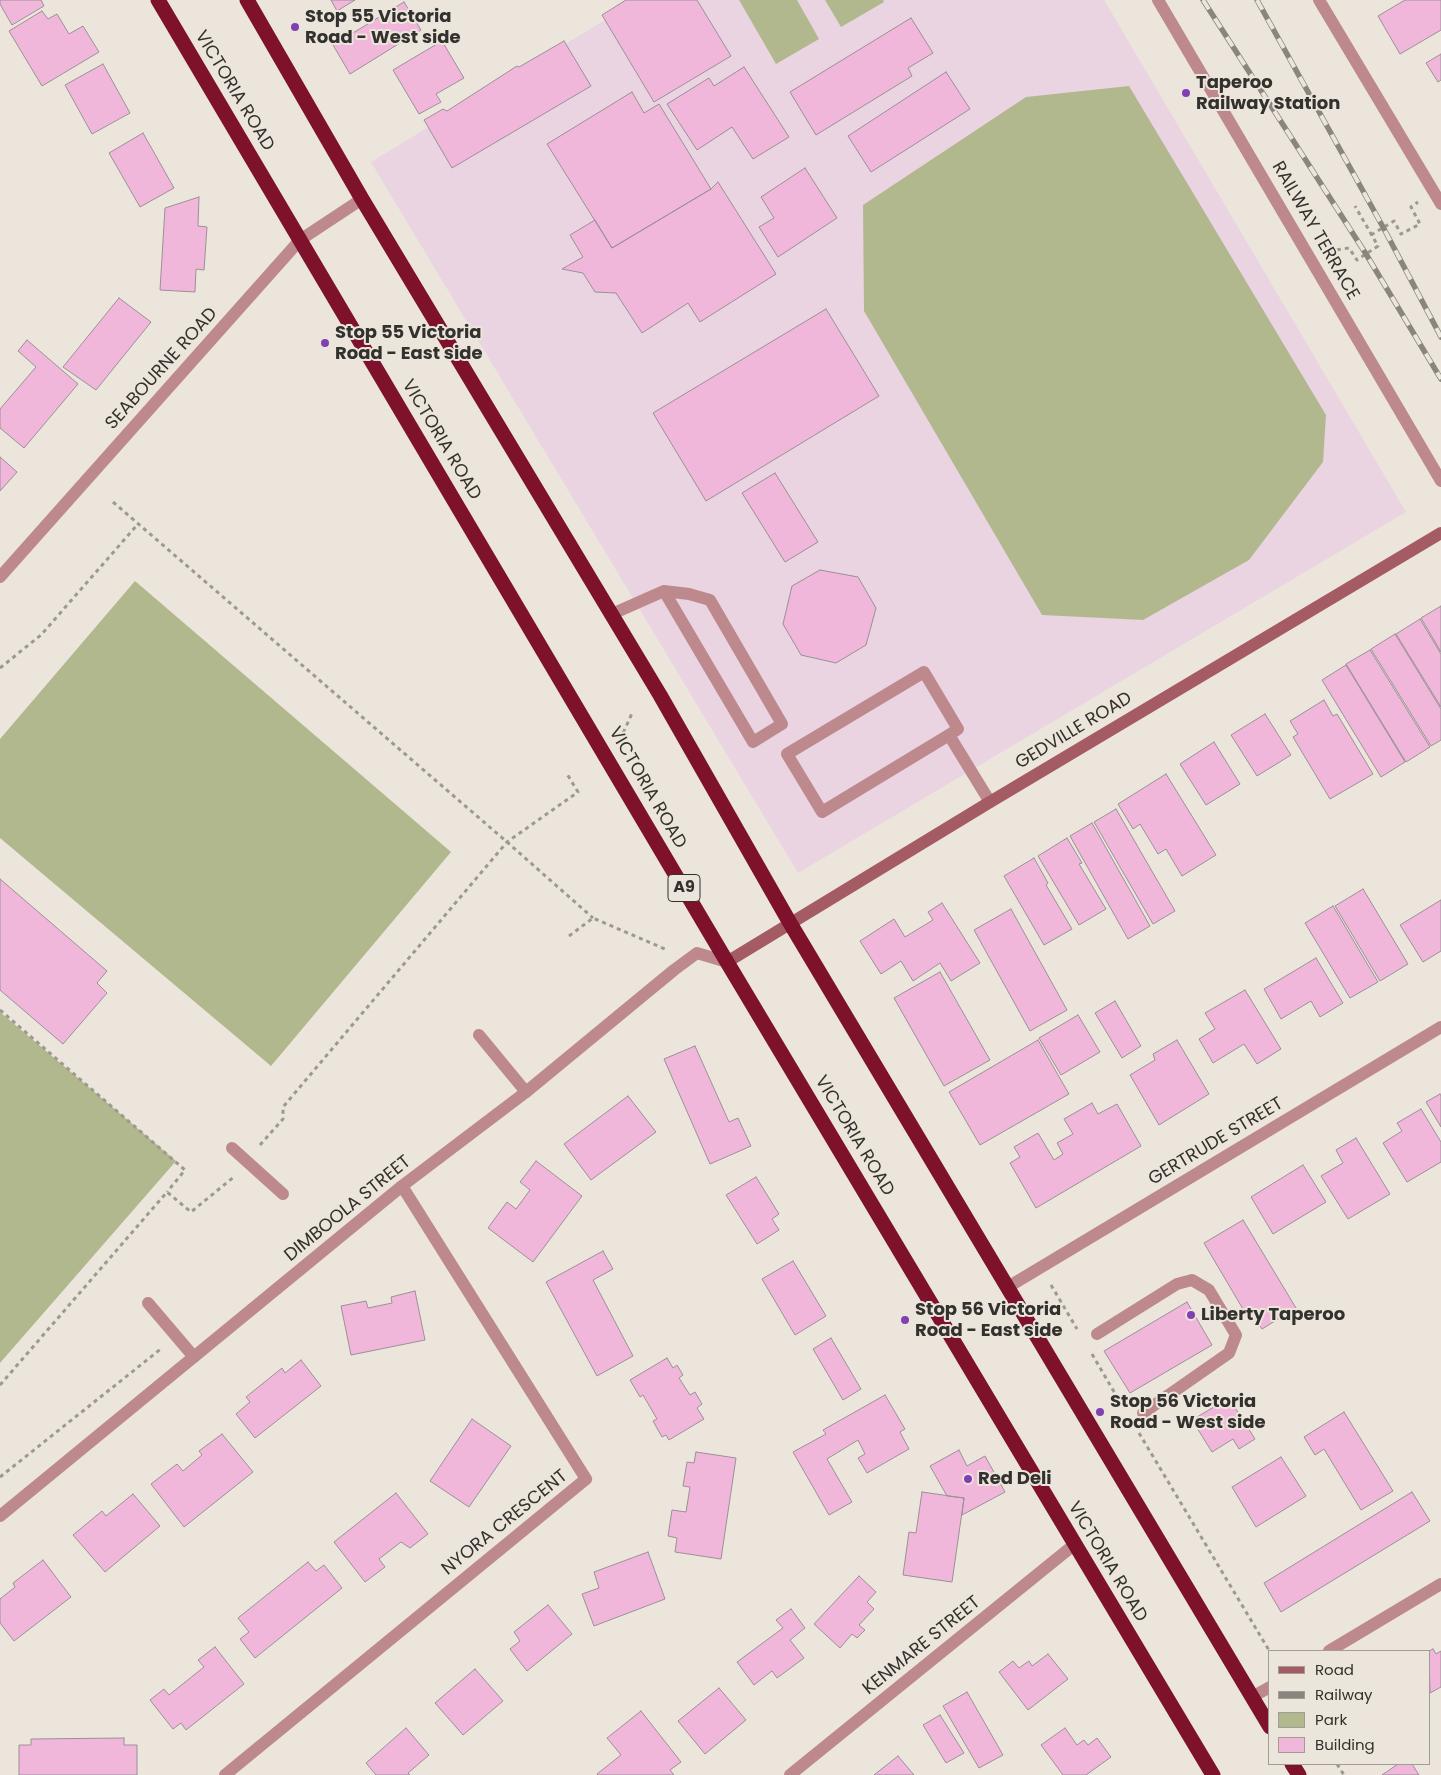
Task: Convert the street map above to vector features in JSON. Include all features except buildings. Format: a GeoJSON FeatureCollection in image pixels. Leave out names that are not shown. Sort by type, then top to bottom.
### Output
{"type":"FeatureCollection","features":[{"type":"Feature","properties":{"kind":"highway","name":"VICTORIA ROAD"},"geometry":{"type":"LineString","coordinates":[[158,0],[728,962],[1213,1775]]}},
{"type":"Feature","properties":{"kind":"highway"},"geometry":{"type":"LineString","coordinates":[[247,0],[362,199],[660,695],[790,923],[1268,1724]]}},
{"type":"Feature","properties":{"kind":"street","name":"RAILWAY TERRACE"},"geometry":{"type":"LineString","coordinates":[[1158,0],[1441,480]]}},
{"type":"Feature","properties":{"kind":"street"},"geometry":{"type":"LineString","coordinates":[[1319,0],[1441,204]]}},
{"type":"Feature","properties":{"kind":"street","name":"SEABOURNE ROAD"},"geometry":{"type":"LineString","coordinates":[[0,576],[300,240],[362,199]]}},
{"type":"Feature","properties":{"kind":"street","name":"GEDVILLE ROAD"},"geometry":{"type":"LineString","coordinates":[[728,962],[990,802],[1441,533]]}},
{"type":"Feature","properties":{"kind":"street"},"geometry":{"type":"LineString","coordinates":[[612,614],[664,591],[689,594],[710,600],[782,724],[753,742],[664,591]]}},
{"type":"Feature","properties":{"kind":"street"},"geometry":{"type":"LineString","coordinates":[[924,672],[958,729],[949,735],[822,812],[787,754],[924,672]]}},
{"type":"Feature","properties":{"kind":"street"},"geometry":{"type":"LineString","coordinates":[[949,735],[990,802]]}},
{"type":"Feature","properties":{"kind":"street","name":"DIMBOOLA STREET"},"geometry":{"type":"LineString","coordinates":[[0,1516],[402,1186],[526,1092],[674,970],[697,953],[728,962]]}},
{"type":"Feature","properties":{"kind":"street","name":"GERTRUDE STREET"},"geometry":{"type":"LineString","coordinates":[[1008,1287],[1441,1027]]}},
{"type":"Feature","properties":{"kind":"street"},"geometry":{"type":"LineString","coordinates":[[479,1035],[526,1092]]}},
{"type":"Feature","properties":{"kind":"street"},"geometry":{"type":"LineString","coordinates":[[232,1148],[283,1194]]}},
{"type":"Feature","properties":{"kind":"street","name":"NYORA CRESCENT"},"geometry":{"type":"LineString","coordinates":[[224,1775],[586,1480],[402,1186]]}},
{"type":"Feature","properties":{"kind":"street"},"geometry":{"type":"LineString","coordinates":[[1097,1334],[1177,1284],[1192,1280],[1209,1290],[1236,1335],[1229,1353],[1143,1413]]}},
{"type":"Feature","properties":{"kind":"street"},"geometry":{"type":"LineString","coordinates":[[148,1303],[194,1357]]}},
{"type":"Feature","properties":{"kind":"street","name":"KENMARE STREET"},"geometry":{"type":"LineString","coordinates":[[790,1775],[1075,1544]]}},
{"type":"Feature","properties":{"kind":"street"},"geometry":{"type":"LineString","coordinates":[[1331,1650],[1441,1584]]}},
{"type":"Feature","properties":{"kind":"street"},"geometry":{"type":"LineString","coordinates":[[1252,1698],[1268,1688]]}},
{"type":"Feature","properties":{"kind":"path"},"geometry":{"type":"LineString","coordinates":[[1371,235],[1394,221],[1401,234],[1420,224],[1411,207],[1434,192]]}},
{"type":"Feature","properties":{"kind":"path"},"geometry":{"type":"LineString","coordinates":[[1310,257],[1330,250],[1349,248],[1357,260],[1378,246],[1355,206]]}},
{"type":"Feature","properties":{"kind":"path"},"geometry":{"type":"LineString","coordinates":[[113,502],[593,918],[665,949]]}},
{"type":"Feature","properties":{"kind":"path"},"geometry":{"type":"LineString","coordinates":[[0,668],[41,634],[138,524]]}},
{"type":"Feature","properties":{"kind":"path"},"geometry":{"type":"LineString","coordinates":[[620,740],[633,711]]}},
{"type":"Feature","properties":{"kind":"path"},"geometry":{"type":"LineString","coordinates":[[257,1149],[283,1119],[283,1107],[507,842],[578,792],[567,774]]}},
{"type":"Feature","properties":{"kind":"path"},"geometry":{"type":"LineString","coordinates":[[569,936],[593,918]]}},
{"type":"Feature","properties":{"kind":"path"},"geometry":{"type":"LineString","coordinates":[[0,1010],[185,1170],[0,1385]]}},
{"type":"Feature","properties":{"kind":"path"},"geometry":{"type":"LineString","coordinates":[[167,1192],[191,1212],[239,1172]]}},
{"type":"Feature","properties":{"kind":"path"},"geometry":{"type":"LineString","coordinates":[[1041,1267],[1079,1332]]}},
{"type":"Feature","properties":{"kind":"path"},"geometry":{"type":"LineString","coordinates":[[0,1477],[163,1347]]}},
{"type":"Feature","properties":{"kind":"path"},"geometry":{"type":"LineString","coordinates":[[1089,1348],[1127,1413]]}},
{"type":"Feature","properties":{"kind":"path"},"geometry":{"type":"LineString","coordinates":[[1137,1430],[1269,1650]]}},
{"type":"Feature","properties":{"kind":"shaded area"},"geometry":{"type":"Polygon","coordinates":[[[638,0],[1104,0],[1406,512],[798,873],[371,162],[638,0]]]}},
{"type":"Feature","properties":{"kind":"green space"},"geometry":{"type":"Polygon","coordinates":[[[739,0],[797,0],[819,39],[776,64],[739,0]]]}},
{"type":"Feature","properties":{"kind":"green space"},"geometry":{"type":"Polygon","coordinates":[[[825,0],[883,0],[884,2],[841,27],[825,0]]]}},
{"type":"Feature","properties":{"kind":"green space"},"geometry":{"type":"Polygon","coordinates":[[[1129,86],[1326,415],[1323,462],[1249,560],[1143,620],[1042,615],[864,311],[863,205],[1026,97],[1129,86]]]}},
{"type":"Feature","properties":{"kind":"green space"},"geometry":{"type":"Polygon","coordinates":[[[135,581],[451,852],[271,1066],[0,838],[0,739],[135,581]]]}},
{"type":"Feature","properties":{"kind":"green space"},"geometry":{"type":"Polygon","coordinates":[[[0,1012],[176,1161],[0,1363],[0,1012]]]}},
{"type":"Feature","properties":{"kind":"railway"},"geometry":{"type":"LineString","coordinates":[[1203,0],[1366,254],[1441,379]]}},
{"type":"Feature","properties":{"kind":"railway"},"geometry":{"type":"LineString","coordinates":[[1257,0],[1383,227],[1441,337]]}},
{"type":"Feature","properties":{"kind":"place","name":"Stop 55 Victoria Road - West side"},"geometry":{"type":"Point","coordinates":[295,27]}},
{"type":"Feature","properties":{"kind":"place","name":"Taperoo Railway Station"},"geometry":{"type":"Point","coordinates":[1186,93]}},
{"type":"Feature","properties":{"kind":"place","name":"Stop 55 Victoria Road - East side"},"geometry":{"type":"Point","coordinates":[325,343]}},
{"type":"Feature","properties":{"kind":"place","name":"Liberty Taperoo"},"geometry":{"type":"Point","coordinates":[1191,1315]}},
{"type":"Feature","properties":{"kind":"place","name":"Stop 56 Victoria Road - East side"},"geometry":{"type":"Point","coordinates":[905,1320]}},
{"type":"Feature","properties":{"kind":"place","name":"Stop 56 Victoria Road - West side"},"geometry":{"type":"Point","coordinates":[1100,1412]}},
{"type":"Feature","properties":{"kind":"place","name":"Red Deli"},"geometry":{"type":"Point","coordinates":[968,1479]}}]}
